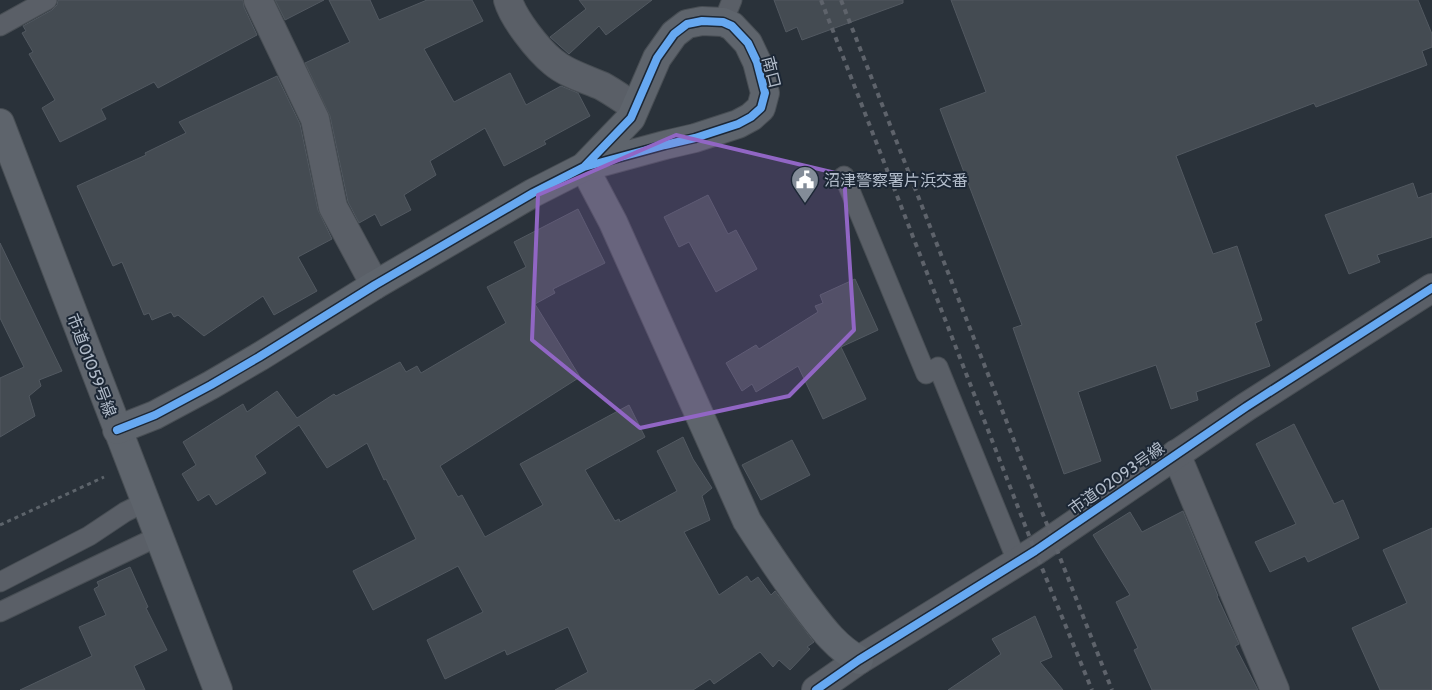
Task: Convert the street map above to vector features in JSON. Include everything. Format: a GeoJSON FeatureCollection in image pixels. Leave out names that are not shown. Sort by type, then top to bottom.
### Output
{"type":"FeatureCollection","features":[{"type":"Feature","properties":{"kind":"street"},"geometry":{"type":"LineString","coordinates":[[258,0],[315,120],[333,207],[374,284]]}},
{"type":"Feature","properties":{"kind":"street"},"geometry":{"type":"LineString","coordinates":[[508,0],[510,8],[520,25],[553,62],[605,88],[635,107]]}},
{"type":"Feature","properties":{"kind":"street","name":"南口"},"geometry":{"type":"LineString","coordinates":[[728,11],[732,26],[748,43],[757,62],[766,93],[761,108],[751,117],[738,124],[696,138],[584,167],[631,118],[657,58],[674,34],[687,24],[702,21],[728,11]]}},
{"type":"Feature","properties":{"kind":"street","name":"市道01059号線"},"geometry":{"type":"LineString","coordinates":[[0,123],[144,502],[159,536],[218,690]]}},
{"type":"Feature","properties":{"kind":"street"},"geometry":{"type":"LineString","coordinates":[[117,430],[155,415],[211,385],[374,284],[533,193],[584,167],[613,222],[746,521],[776,567],[826,634],[844,652],[858,660]]}},
{"type":"Feature","properties":{"kind":"street","name":"市道02093号線"},"geometry":{"type":"LineString","coordinates":[[823,688],[836,674],[1054,538],[1176,454],[1432,288]]}},
{"type":"Feature","properties":{"kind":"street"},"geometry":{"type":"LineString","coordinates":[[1176,454],[1275,690]]}},
{"type":"Feature","properties":{"kind":"lane"},"geometry":{"type":"LineString","coordinates":[[0,26],[47,0]]}},
{"type":"Feature","properties":{"kind":"lane"},"geometry":{"type":"LineString","coordinates":[[844,176],[926,374],[938,367],[1017,561]]}},
{"type":"Feature","properties":{"kind":"lane"},"geometry":{"type":"LineString","coordinates":[[0,582],[89,536],[144,502]]}},
{"type":"Feature","properties":{"kind":"lane"},"geometry":{"type":"LineString","coordinates":[[0,612],[159,536]]}},
{"type":"Feature","properties":{"kind":"path"},"geometry":{"type":"LineString","coordinates":[[0,525],[108,476]]}},
{"type":"Feature","properties":{"kind":"highlighted area"},"geometry":{"type":"Polygon","coordinates":[[[676,135],[844,175],[854,330],[789,396],[640,428],[532,340],[538,195],[676,135]]]}},
{"type":"Feature","properties":{"kind":"building"},"geometry":{"type":"Polygon","coordinates":[[[58,0],[243,0],[244,7],[257,35],[158,88],[154,82],[101,109],[106,119],[60,142],[42,108],[55,100],[29,54],[33,52],[22,33],[26,31],[23,26],[52,10],[57,5],[58,0]]]}},
{"type":"Feature","properties":{"kind":"building"},"geometry":{"type":"Polygon","coordinates":[[[275,0],[324,0],[285,20],[275,0]]]}},
{"type":"Feature","properties":{"kind":"building"},"geometry":{"type":"Polygon","coordinates":[[[329,0],[370,0],[379,20],[427,0],[472,0],[483,21],[424,49],[454,102],[510,73],[526,105],[561,86],[578,93],[590,116],[544,141],[546,144],[504,166],[485,128],[430,161],[436,175],[404,195],[411,210],[381,226],[375,214],[359,223],[348,202],[330,116],[305,63],[350,42],[329,0]]]}},
{"type":"Feature","properties":{"kind":"building"},"geometry":{"type":"Polygon","coordinates":[[[579,0],[652,0],[606,35],[599,26],[569,54],[550,37],[586,9],[579,0]]]}},
{"type":"Feature","properties":{"kind":"building"},"geometry":{"type":"Polygon","coordinates":[[[774,0],[903,0],[903,3],[802,40],[797,27],[786,32],[774,0]]]}},
{"type":"Feature","properties":{"kind":"building"},"geometry":{"type":"Polygon","coordinates":[[[951,0],[1418,0],[1432,34],[1432,47],[1422,51],[1427,65],[1316,107],[1314,103],[1176,156],[1213,254],[1237,246],[1262,320],[1255,323],[1270,366],[1196,392],[1198,400],[1171,409],[1156,365],[1078,392],[1101,461],[1064,474],[1013,328],[1022,325],[940,109],[986,92],[951,0]]]}},
{"type":"Feature","properties":{"kind":"building"},"geometry":{"type":"Polygon","coordinates":[[[277,76],[300,124],[318,210],[332,239],[298,257],[317,291],[274,315],[263,296],[204,336],[178,315],[174,317],[171,312],[152,320],[149,313],[144,315],[122,262],[113,266],[77,186],[146,155],[145,153],[186,133],[179,122],[277,76]]]}},
{"type":"Feature","properties":{"kind":"building"},"geometry":{"type":"Polygon","coordinates":[[[1413,183],[1418,198],[1432,193],[1432,237],[1377,255],[1380,262],[1349,274],[1325,215],[1413,183]]]}},
{"type":"Feature","properties":{"kind":"building"},"geometry":{"type":"Polygon","coordinates":[[[708,195],[728,234],[736,230],[757,269],[716,292],[689,242],[679,247],[664,217],[708,195]]]}},
{"type":"Feature","properties":{"kind":"building"},"geometry":{"type":"Polygon","coordinates":[[[578,209],[605,263],[553,289],[555,293],[535,304],[580,377],[440,466],[458,497],[462,495],[485,537],[543,505],[520,464],[629,405],[645,437],[585,470],[615,521],[619,519],[620,522],[677,491],[657,451],[683,437],[693,459],[712,488],[702,496],[710,520],[684,532],[719,595],[747,576],[751,582],[758,577],[771,595],[775,591],[814,642],[807,647],[810,649],[790,670],[779,660],[773,667],[760,652],[714,684],[710,679],[693,690],[555,690],[588,672],[568,627],[507,655],[505,650],[445,679],[427,640],[483,612],[458,566],[373,610],[353,571],[416,539],[386,479],[384,480],[367,443],[327,468],[299,425],[255,456],[266,473],[216,505],[209,494],[198,501],[182,474],[196,465],[183,442],[243,404],[247,412],[277,391],[297,418],[334,394],[336,396],[400,362],[406,372],[417,366],[421,373],[506,323],[487,287],[526,267],[514,242],[578,209]]]}},
{"type":"Feature","properties":{"kind":"building"},"geometry":{"type":"Polygon","coordinates":[[[0,243],[62,371],[39,380],[41,386],[29,396],[35,416],[0,437],[0,378],[24,367],[0,318],[0,243]]]}},
{"type":"Feature","properties":{"kind":"building"},"geometry":{"type":"Polygon","coordinates":[[[855,279],[878,330],[841,347],[866,399],[823,419],[798,366],[756,392],[752,384],[742,391],[726,363],[756,345],[759,349],[818,312],[815,306],[823,303],[820,295],[855,279]]]}},
{"type":"Feature","properties":{"kind":"building"},"geometry":{"type":"Polygon","coordinates":[[[1294,424],[1334,504],[1343,500],[1359,538],[1308,562],[1305,556],[1270,572],[1255,542],[1296,524],[1256,444],[1294,424]]]}},
{"type":"Feature","properties":{"kind":"building"},"geometry":{"type":"Polygon","coordinates":[[[792,440],[810,475],[761,500],[742,465],[792,440]]]}},
{"type":"Feature","properties":{"kind":"building"},"geometry":{"type":"Polygon","coordinates":[[[1183,511],[1217,596],[1239,644],[1235,646],[1258,690],[1152,690],[1134,650],[1138,648],[1116,602],[1130,595],[1093,535],[1130,512],[1142,532],[1183,511]]]}},
{"type":"Feature","properties":{"kind":"building"},"geometry":{"type":"Polygon","coordinates":[[[1432,528],[1432,690],[1380,690],[1352,628],[1407,603],[1383,550],[1432,528]]]}},
{"type":"Feature","properties":{"kind":"building"},"geometry":{"type":"Polygon","coordinates":[[[130,567],[148,607],[146,608],[167,650],[134,666],[145,690],[20,690],[92,656],[79,627],[106,615],[94,589],[99,586],[97,582],[130,567]]]}},
{"type":"Feature","properties":{"kind":"building"},"geometry":{"type":"Polygon","coordinates":[[[1035,616],[1052,657],[1040,662],[1063,690],[948,690],[1001,654],[992,639],[1035,616]]]}},
{"type":"Feature","properties":{"kind":"railway"},"geometry":{"type":"LineString","coordinates":[[821,0],[1035,551],[1092,690]]}},
{"type":"Feature","properties":{"kind":"railway"},"geometry":{"type":"LineString","coordinates":[[841,0],[1112,690]]}},
{"type":"Feature","properties":{"kind":"cycle path"},"geometry":{"type":"LineString","coordinates":[[117,430],[155,415],[211,385],[375,285],[533,193],[584,167],[695,138],[738,124],[751,117],[761,108],[765,93],[757,62],[748,43],[732,26],[723,22],[702,21],[687,24],[674,34],[657,58],[631,118],[584,167]]}},
{"type":"Feature","properties":{"kind":"cycle path"},"geometry":{"type":"LineString","coordinates":[[816,690],[859,660],[1035,551],[1246,407],[1432,288]]}},
{"type":"Feature","properties":{"kind":"place","name":"沼津警察署片浜交番"},"geometry":{"type":"Point","coordinates":[805,204]}}]}
